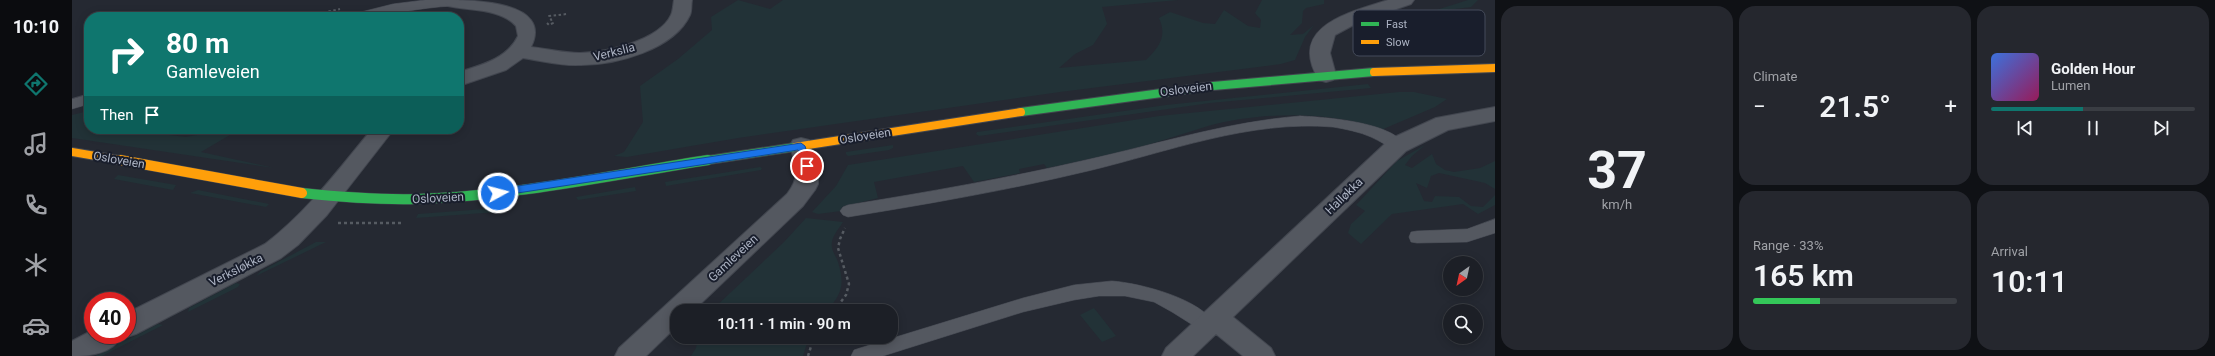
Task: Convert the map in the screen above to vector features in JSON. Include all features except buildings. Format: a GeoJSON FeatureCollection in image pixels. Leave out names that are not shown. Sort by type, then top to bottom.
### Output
{"type":"FeatureCollection","features":[{"type":"Feature","properties":{"kind":"street","name":"Verkslia"},"geometry":{"type":"LineString","coordinates":[[520,51],[580,59],[623,52],[648,43],[672,28],[683,13],[683,0]]}},
{"type":"Feature","properties":{"kind":"street"},"geometry":{"type":"LineString","coordinates":[[1378,10],[1405,0]]}},
{"type":"Feature","properties":{"kind":"street"},"geometry":{"type":"LineString","coordinates":[[454,2],[490,8],[512,15],[524,23],[527,36],[520,51],[500,64],[464,77]]}},
{"type":"Feature","properties":{"kind":"street"},"geometry":{"type":"LineString","coordinates":[[1326,75],[1320,61],[1320,49],[1329,30],[1353,19]]}},
{"type":"Feature","properties":{"kind":"street","name":"Osloveien"},"geometry":{"type":"LineString","coordinates":[[72,152],[288,190],[332,196],[410,199],[466,196],[525,189],[1133,95],[1326,75],[1382,71],[1495,68]]}},
{"type":"Feature","properties":{"kind":"street","name":"Halløkka"},"geometry":{"type":"LineString","coordinates":[[1175,356],[1398,145],[1443,123],[1495,114]]}},
{"type":"Feature","properties":{"kind":"street"},"geometry":{"type":"LineString","coordinates":[[332,196],[364,152],[380,134]]}},
{"type":"Feature","properties":{"kind":"street","name":"Gamleveien"},"geometry":{"type":"LineString","coordinates":[[628,356],[795,200],[807,184],[807,166],[801,146]]}},
{"type":"Feature","properties":{"kind":"street","name":"Verksløkka"},"geometry":{"type":"LineString","coordinates":[[136,321],[273,251],[294,236],[332,196]]}},
{"type":"Feature","properties":{"kind":"street"},"geometry":{"type":"LineString","coordinates":[[1211,322],[1262,356]]}},
{"type":"Feature","properties":{"kind":"street"},"geometry":{"type":"LineString","coordinates":[[72,354],[91,344]]}},
{"type":"Feature","properties":{"kind":"lane"},"geometry":{"type":"LineString","coordinates":[[378,12],[432,2],[454,2]]}},
{"type":"Feature","properties":{"kind":"lane"},"geometry":{"type":"LineString","coordinates":[[848,211],[949,194],[1087,166],[1257,124],[1322,121],[1346,124],[1369,130],[1398,145]]}},
{"type":"Feature","properties":{"kind":"lane"},"geometry":{"type":"LineString","coordinates":[[1417,237],[1462,238],[1482,233],[1495,225]]}},
{"type":"Feature","properties":{"kind":"lane"},"geometry":{"type":"LineString","coordinates":[[860,356],[924,333],[1066,294],[1096,290],[1124,288],[1163,298],[1211,322]]}},
{"type":"Feature","properties":{"kind":"path"},"geometry":{"type":"LineString","coordinates":[[549,25],[553,23],[549,16],[567,14]]}},
{"type":"Feature","properties":{"kind":"path"},"geometry":{"type":"LineString","coordinates":[[839,304],[846,294],[849,286],[848,277],[836,248],[837,240],[849,222],[848,211]]}},
{"type":"Feature","properties":{"kind":"path"},"geometry":{"type":"LineString","coordinates":[[808,356],[812,344]]}},
{"type":"Feature","properties":{"kind":"shaded area"},"geometry":{"type":"Polygon","coordinates":[[[738,0],[770,9],[783,0],[1178,0],[1102,7],[1107,24],[1093,45],[1075,54],[1059,68],[1146,60],[1161,40],[1162,30],[1159,18],[1170,12],[1203,23],[1215,24],[1224,10],[1248,26],[1260,28],[1261,20],[1255,13],[1262,0],[1324,0],[1324,4],[1306,8],[1303,11],[1302,23],[1290,35],[1303,34],[1314,25],[1305,37],[1295,60],[1281,64],[1060,92],[738,138],[627,157],[614,156],[624,152],[643,122],[640,86],[678,59],[712,30],[711,17],[738,0]]]}},
{"type":"Feature","properties":{"kind":"shaded area"},"geometry":{"type":"Polygon","coordinates":[[[1468,0],[1478,0],[1471,7],[1436,10],[1468,0]]]}},
{"type":"Feature","properties":{"kind":"shaded area"},"geometry":{"type":"Polygon","coordinates":[[[1368,84],[1371,88],[1210,103],[979,136],[976,134],[977,132],[1166,105],[1368,84]]]}},
{"type":"Feature","properties":{"kind":"shaded area"},"geometry":{"type":"Polygon","coordinates":[[[1399,92],[1414,92],[1447,99],[1435,107],[1381,130],[1340,119],[1318,116],[1272,116],[1228,121],[1147,145],[1110,154],[1047,168],[1044,164],[1019,169],[1020,173],[974,182],[963,166],[874,182],[878,198],[842,207],[841,211],[818,214],[812,212],[836,186],[848,165],[1159,116],[1399,92]]]}},
{"type":"Feature","properties":{"kind":"shaded area"},"geometry":{"type":"Polygon","coordinates":[[[84,112],[84,134],[160,134],[186,137],[198,134],[232,134],[201,152],[274,168],[72,138],[72,115],[84,112]]]}},
{"type":"Feature","properties":{"kind":"shaded area"},"geometry":{"type":"Polygon","coordinates":[[[893,145],[893,148],[889,150],[848,156],[846,154],[846,152],[893,145]]]}},
{"type":"Feature","properties":{"kind":"shaded area"},"geometry":{"type":"Polygon","coordinates":[[[1425,145],[1412,156],[1405,165],[1412,168],[1432,154],[1436,164],[1445,170],[1454,172],[1480,168],[1495,161],[1495,189],[1485,183],[1439,173],[1431,176],[1427,188],[1416,183],[1424,201],[1432,202],[1435,196],[1459,197],[1471,206],[1483,207],[1495,195],[1495,205],[1478,214],[1463,204],[1392,214],[1361,244],[1348,233],[1351,224],[1365,211],[1356,205],[1397,161],[1425,145]]]}},
{"type":"Feature","properties":{"kind":"shaded area"},"geometry":{"type":"Polygon","coordinates":[[[760,167],[762,168],[761,170],[666,186],[665,182],[760,167]]]}},
{"type":"Feature","properties":{"kind":"shaded area"},"geometry":{"type":"Polygon","coordinates":[[[118,175],[176,185],[173,190],[114,179],[118,175]]]}},
{"type":"Feature","properties":{"kind":"shaded area"},"geometry":{"type":"Polygon","coordinates":[[[635,187],[636,191],[578,200],[576,197],[635,187]]]}},
{"type":"Feature","properties":{"kind":"shaded area"},"geometry":{"type":"Polygon","coordinates":[[[198,190],[269,204],[266,207],[190,193],[198,190]]]}},
{"type":"Feature","properties":{"kind":"shaded area"},"geometry":{"type":"Polygon","coordinates":[[[498,208],[497,212],[416,218],[418,214],[498,208]]]}},
{"type":"Feature","properties":{"kind":"shaded area"},"geometry":{"type":"Polygon","coordinates":[[[806,218],[843,222],[832,241],[842,283],[839,294],[832,304],[718,304],[784,242],[806,218]]]}},
{"type":"Feature","properties":{"kind":"shaded area"},"geometry":{"type":"Polygon","coordinates":[[[316,242],[326,242],[256,276],[261,271],[316,242]]]}},
{"type":"Feature","properties":{"kind":"shaded area"},"geometry":{"type":"Polygon","coordinates":[[[236,283],[240,284],[238,287],[188,312],[189,308],[236,283]]]}},
{"type":"Feature","properties":{"kind":"shaded area"},"geometry":{"type":"Polygon","coordinates":[[[1094,308],[1116,336],[1102,342],[1080,315],[1094,308]]]}},
{"type":"Feature","properties":{"kind":"shaded area"},"geometry":{"type":"Polygon","coordinates":[[[158,324],[163,325],[136,339],[136,335],[158,324]]]}},
{"type":"Feature","properties":{"kind":"shaded area"},"geometry":{"type":"Polygon","coordinates":[[[119,344],[126,344],[102,356],[95,356],[119,344]]]}},
{"type":"Feature","properties":{"kind":"shaded area"},"geometry":{"type":"Polygon","coordinates":[[[697,344],[807,344],[803,356],[691,356],[697,344]]]}},
{"type":"Feature","properties":{"kind":"traffic: fast"},"geometry":{"type":"LineString","coordinates":[[1021,112],[1213,86],[1374,72]]}},
{"type":"Feature","properties":{"kind":"traffic: fast"},"geometry":{"type":"LineString","coordinates":[[302,193],[332,196],[416,199],[466,196],[525,189],[795,147]]}},
{"type":"Feature","properties":{"kind":"traffic: slow"},"geometry":{"type":"LineString","coordinates":[[1374,72],[1495,68]]}},
{"type":"Feature","properties":{"kind":"traffic: slow"},"geometry":{"type":"LineString","coordinates":[[795,147],[1021,112]]}},
{"type":"Feature","properties":{"kind":"traffic: slow"},"geometry":{"type":"LineString","coordinates":[[72,152],[302,193]]}},
{"type":"Feature","properties":{"kind":"route"},"geometry":{"type":"LineString","coordinates":[[498,193],[801,146],[807,166]]}}]}
